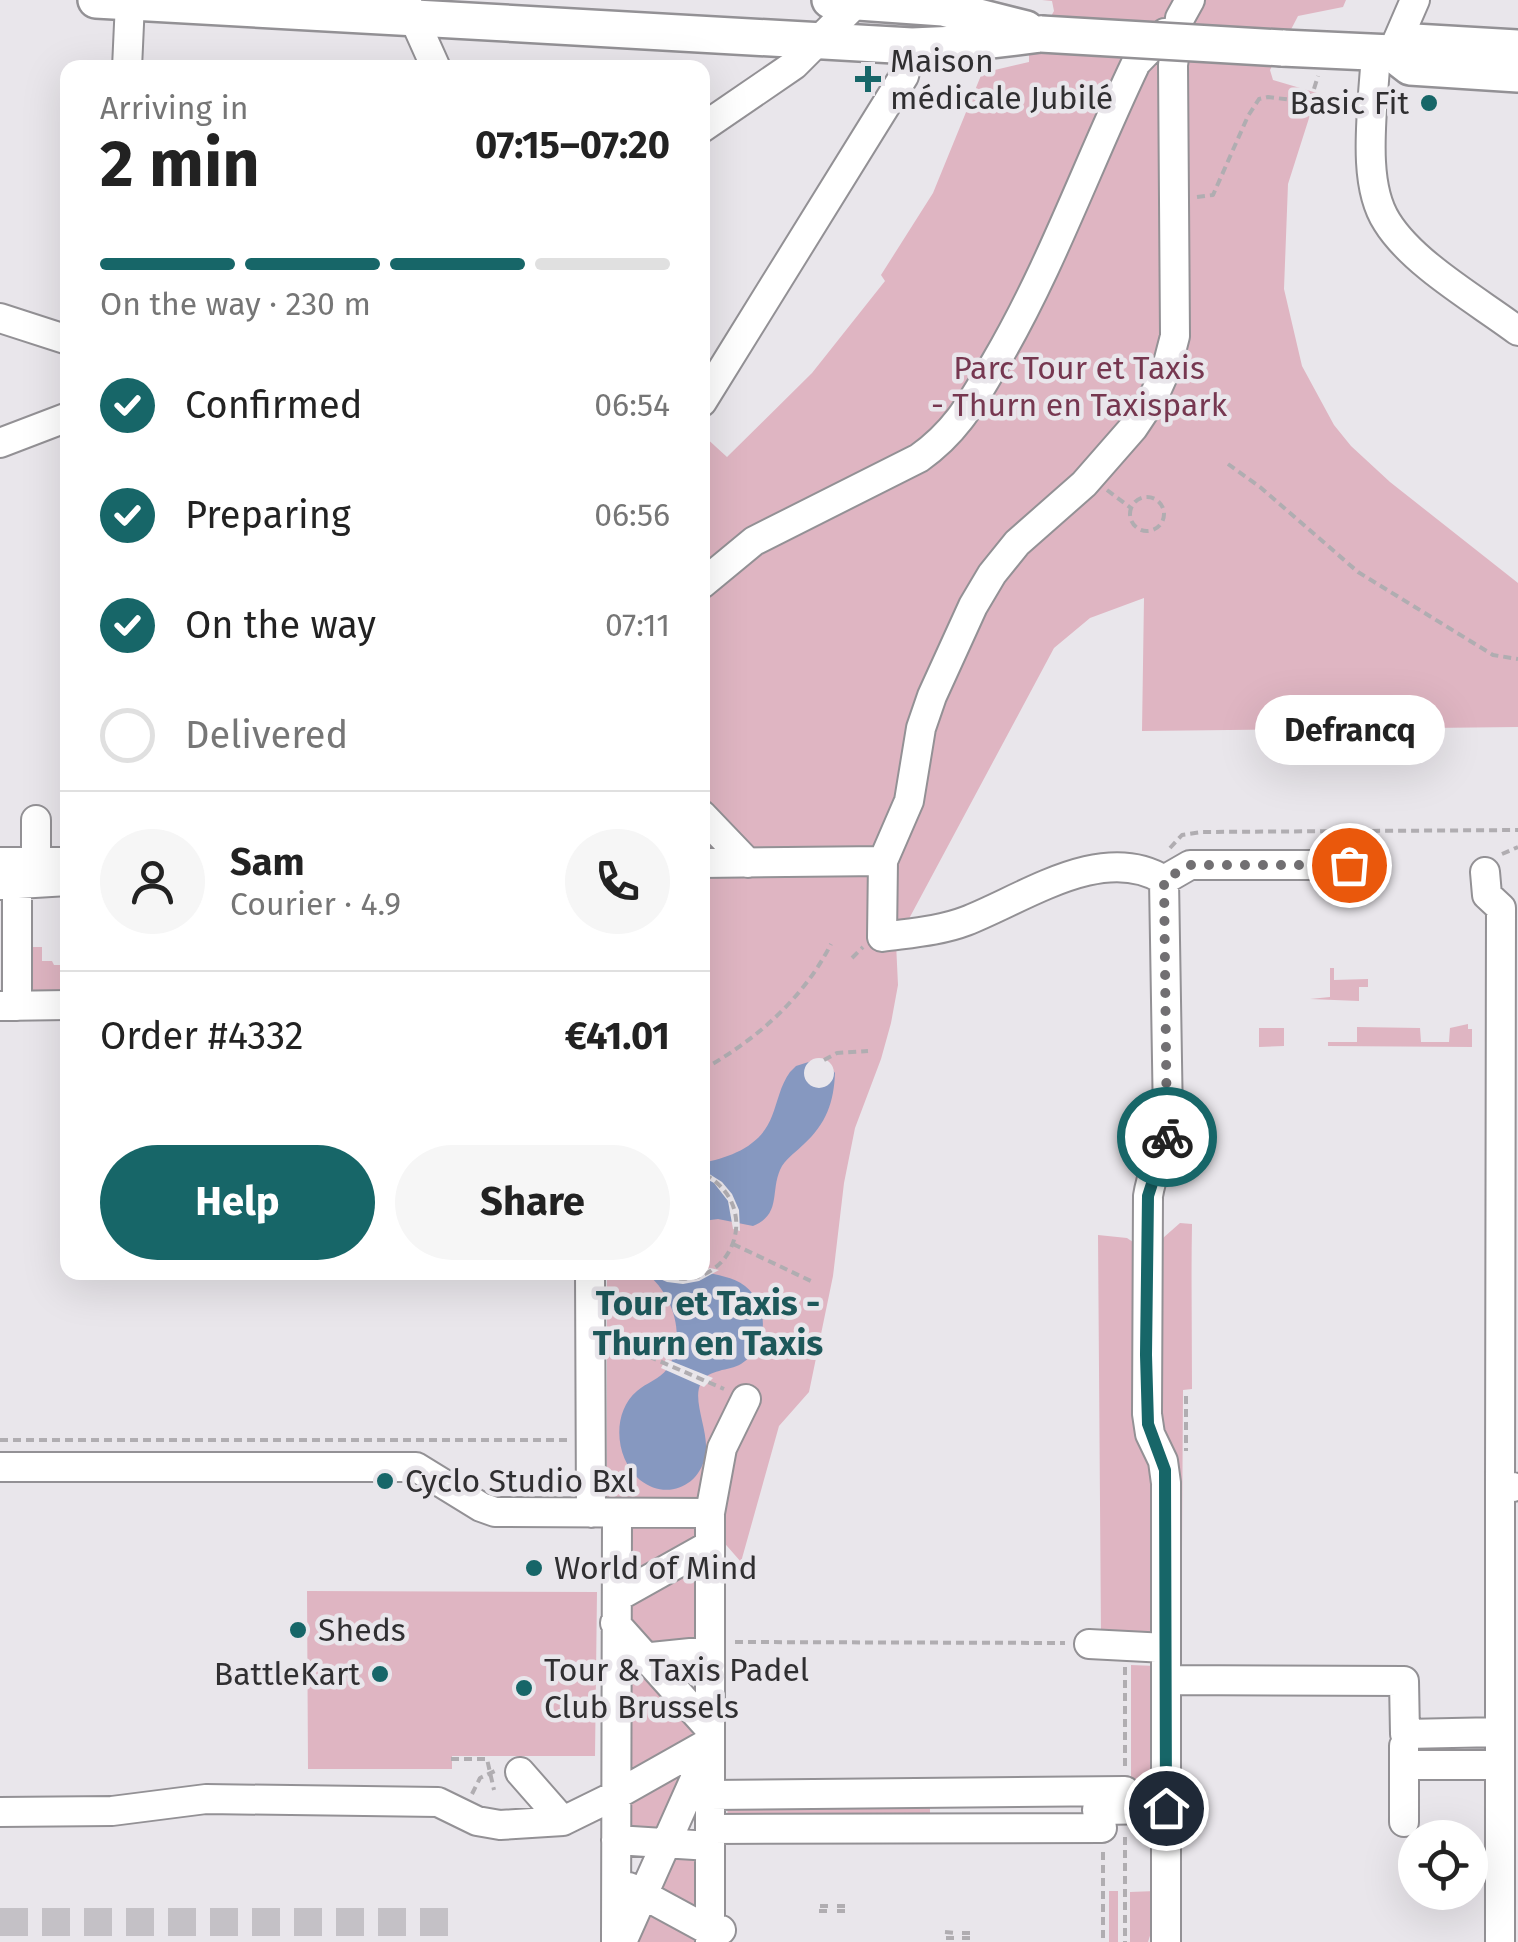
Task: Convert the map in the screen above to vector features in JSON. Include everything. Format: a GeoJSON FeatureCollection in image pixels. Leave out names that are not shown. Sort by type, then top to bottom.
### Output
{"type":"FeatureCollection","features":[{"type":"Feature","properties":{"kind":"main road"},"geometry":{"type":"LineString","coordinates":[[113,1],[411,9],[912,46],[992,29]]}},
{"type":"Feature","properties":{"kind":"main road"},"geometry":{"type":"LineString","coordinates":[[849,1],[943,8],[992,29],[1041,34],[1384,53],[1414,42],[1518,48]]}},
{"type":"Feature","properties":{"kind":"main road"},"geometry":{"type":"LineString","coordinates":[[1384,53],[1410,66],[1518,74]]}},
{"type":"Feature","properties":{"kind":"street"},"geometry":{"type":"LineString","coordinates":[[1415,0],[1384,53],[1371,158],[1375,190],[1386,220],[1406,245],[1518,331]]}},
{"type":"Feature","properties":{"kind":"street"},"geometry":{"type":"LineString","coordinates":[[113,1],[125,60]]}},
{"type":"Feature","properties":{"kind":"street"},"geometry":{"type":"LineString","coordinates":[[710,123],[786,72],[818,41],[849,1]]}},
{"type":"Feature","properties":{"kind":"street"},"geometry":{"type":"LineString","coordinates":[[411,9],[433,60]]}},
{"type":"Feature","properties":{"kind":"street"},"geometry":{"type":"LineString","coordinates":[[710,577],[754,541],[919,458],[944,440],[961,421],[1032,296],[1136,63],[1185,9]]}},
{"type":"Feature","properties":{"kind":"street"},"geometry":{"type":"LineString","coordinates":[[1164,880],[1138,868],[1100,867],[964,922],[882,938],[884,861],[910,802],[922,728],[932,696],[973,606],[1017,543],[1090,477],[1133,428],[1167,367],[1174,336],[1173,84],[1185,9]]}},
{"type":"Feature","properties":{"kind":"street"},"geometry":{"type":"LineString","coordinates":[[710,389],[904,76],[912,46]]}},
{"type":"Feature","properties":{"kind":"street"},"geometry":{"type":"LineString","coordinates":[[1126,84],[1173,84]]}},
{"type":"Feature","properties":{"kind":"street"},"geometry":{"type":"LineString","coordinates":[[0,318],[60,337]]}},
{"type":"Feature","properties":{"kind":"street"},"geometry":{"type":"LineString","coordinates":[[0,442],[60,420]]}},
{"type":"Feature","properties":{"kind":"street"},"geometry":{"type":"LineString","coordinates":[[36,820],[36,862]]}},
{"type":"Feature","properties":{"kind":"street"},"geometry":{"type":"LineString","coordinates":[[710,823],[748,862]]}},
{"type":"Feature","properties":{"kind":"street"},"geometry":{"type":"LineString","coordinates":[[710,863],[884,861]]}},
{"type":"Feature","properties":{"kind":"street"},"geometry":{"type":"LineString","coordinates":[[0,862],[60,862]]}},
{"type":"Feature","properties":{"kind":"street"},"geometry":{"type":"LineString","coordinates":[[1164,880],[1190,865],[1349,865]]}},
{"type":"Feature","properties":{"kind":"street"},"geometry":{"type":"LineString","coordinates":[[1485,872],[1487,896],[1501,908],[1507,1487],[1500,1732],[1500,1942]]}},
{"type":"Feature","properties":{"kind":"street"},"geometry":{"type":"LineString","coordinates":[[1164,880],[1168,1120],[1164,1148],[1148,1196],[1146,1390],[1150,1434],[1165,1470],[1166,1942]]}},
{"type":"Feature","properties":{"kind":"street"},"geometry":{"type":"LineString","coordinates":[[60,882],[9,886],[8,1006],[60,1005]]}},
{"type":"Feature","properties":{"kind":"street"},"geometry":{"type":"LineString","coordinates":[[589,1280],[585,1348],[614,1590],[616,1662],[606,1748],[616,1796],[619,1942]]}},
{"type":"Feature","properties":{"kind":"street"},"geometry":{"type":"LineString","coordinates":[[714,1934],[710,1838],[710,1513],[722,1448],[746,1399]]}},
{"type":"Feature","properties":{"kind":"street"},"geometry":{"type":"LineString","coordinates":[[0,1468],[416,1467],[488,1510],[710,1513]]}},
{"type":"Feature","properties":{"kind":"street"},"geometry":{"type":"LineString","coordinates":[[614,1590],[710,1545]]}},
{"type":"Feature","properties":{"kind":"street"},"geometry":{"type":"LineString","coordinates":[[614,1590],[646,1658],[710,1739]]}},
{"type":"Feature","properties":{"kind":"street"},"geometry":{"type":"LineString","coordinates":[[1082,1644],[1166,1648]]}},
{"type":"Feature","properties":{"kind":"street"},"geometry":{"type":"LineString","coordinates":[[616,1662],[710,1646]]}},
{"type":"Feature","properties":{"kind":"street"},"geometry":{"type":"LineString","coordinates":[[1166,1680],[1404,1681],[1404,1820]]}},
{"type":"Feature","properties":{"kind":"street"},"geometry":{"type":"LineString","coordinates":[[1404,1734],[1500,1732]]}},
{"type":"Feature","properties":{"kind":"street"},"geometry":{"type":"LineString","coordinates":[[0,1812],[112,1811],[206,1798],[308,1793],[438,1802],[477,1821],[500,1824],[563,1821],[616,1796],[710,1739]]}},
{"type":"Feature","properties":{"kind":"street"},"geometry":{"type":"LineString","coordinates":[[619,1942],[710,1739]]}},
{"type":"Feature","properties":{"kind":"street"},"geometry":{"type":"LineString","coordinates":[[1404,1765],[1500,1765]]}},
{"type":"Feature","properties":{"kind":"street"},"geometry":{"type":"LineString","coordinates":[[517,1790],[563,1821]]}},
{"type":"Feature","properties":{"kind":"street"},"geometry":{"type":"LineString","coordinates":[[616,1840],[666,1844],[1124,1791]]}},
{"type":"Feature","properties":{"kind":"street"},"geometry":{"type":"LineString","coordinates":[[710,1795],[969,1811],[1102,1828]]}},
{"type":"Feature","properties":{"kind":"street"},"geometry":{"type":"LineString","coordinates":[[969,1811],[1166,1808]]}},
{"type":"Feature","properties":{"kind":"street"},"geometry":{"type":"LineString","coordinates":[[616,1880],[714,1934]]}},
{"type":"Feature","properties":{"kind":"path"},"geometry":{"type":"LineString","coordinates":[[1173,195],[1213,195],[1259,100],[1268,96],[1300,100],[1308,108],[1318,76]]}},
{"type":"Feature","properties":{"kind":"path"},"geometry":{"type":"LineString","coordinates":[[1228,464],[1358,572],[1493,655],[1518,659]]}},
{"type":"Feature","properties":{"kind":"path"},"geometry":{"type":"LineString","coordinates":[[1090,477],[1131,508],[1132,522],[1140,530],[1156,529],[1163,521],[1162,504],[1153,497],[1141,498],[1131,508]]}},
{"type":"Feature","properties":{"kind":"path"},"geometry":{"type":"LineString","coordinates":[[1164,880],[1173,841],[1190,833],[1518,830]]}},
{"type":"Feature","properties":{"kind":"path"},"geometry":{"type":"LineString","coordinates":[[710,1065],[748,1042],[776,1017],[806,984],[831,944]]}},
{"type":"Feature","properties":{"kind":"path"},"geometry":{"type":"LineString","coordinates":[[824,1060],[836,1053],[868,1052]]}},
{"type":"Feature","properties":{"kind":"path"},"geometry":{"type":"LineString","coordinates":[[710,1178],[732,1201],[737,1225],[734,1244],[721,1264],[710,1271]]}},
{"type":"Feature","properties":{"kind":"path"},"geometry":{"type":"LineString","coordinates":[[734,1244],[812,1282]]}},
{"type":"Feature","properties":{"kind":"path"},"geometry":{"type":"LineString","coordinates":[[585,1348],[715,1386]]}},
{"type":"Feature","properties":{"kind":"path"},"geometry":{"type":"LineString","coordinates":[[0,1440],[567,1440]]}},
{"type":"Feature","properties":{"kind":"path"},"geometry":{"type":"LineString","coordinates":[[710,1646],[1082,1644]]}},
{"type":"Feature","properties":{"kind":"path"},"geometry":{"type":"LineString","coordinates":[[452,1759],[487,1759],[517,1790]]}},
{"type":"Feature","properties":{"kind":"path"},"geometry":{"type":"LineString","coordinates":[[1102,1828],[1103,1942]]}},
{"type":"Feature","properties":{"kind":"path"},"geometry":{"type":"LineString","coordinates":[[820,1908],[848,1908]]}},
{"type":"Feature","properties":{"kind":"path"},"geometry":{"type":"LineString","coordinates":[[945,1935],[974,1935]]}},
{"type":"Feature","properties":{"kind":"green space","name":"Parc Tour et Taxis - Thurn en Taxispark"},"geometry":{"type":"Polygon","coordinates":[[[1042,0],[1346,0],[1343,7],[1298,16],[1270,70],[1273,80],[1317,93],[1288,184],[1284,289],[1302,366],[1334,425],[1351,446],[1390,482],[1518,583],[1518,727],[1142,731],[1144,598],[1090,618],[1054,648],[896,943],[898,985],[891,1023],[855,1128],[833,1276],[809,1392],[779,1426],[741,1562],[720,1538],[623,1590],[607,1507],[607,1280],[710,1280],[710,441],[727,457],[812,373],[885,281],[881,275],[933,193],[982,73],[1029,62],[1029,55],[1054,11],[1052,1],[1042,0]]]}},
{"type":"Feature","properties":{"kind":"green space"},"geometry":{"type":"Polygon","coordinates":[[[23,947],[42,947],[42,961],[60,965],[60,1000],[23,1000],[23,947]]]}},
{"type":"Feature","properties":{"kind":"green space"},"geometry":{"type":"Polygon","coordinates":[[[1330,968],[1334,968],[1334,980],[1368,979],[1368,987],[1359,987],[1359,1001],[1310,999],[1330,997],[1330,968]]]}},
{"type":"Feature","properties":{"kind":"green space"},"geometry":{"type":"Polygon","coordinates":[[[1468,1024],[1468,1029],[1472,1029],[1472,1047],[1328,1046],[1328,1042],[1357,1042],[1357,1027],[1420,1028],[1421,1042],[1449,1042],[1450,1028],[1468,1024]]]}},
{"type":"Feature","properties":{"kind":"green space"},"geometry":{"type":"Polygon","coordinates":[[[1259,1028],[1284,1028],[1284,1046],[1259,1047],[1259,1028]]]}},
{"type":"Feature","properties":{"kind":"green space"},"geometry":{"type":"Polygon","coordinates":[[[1180,1223],[1192,1224],[1192,1389],[1183,1390],[1182,1551],[1176,1551],[1160,1416],[1160,1251],[1163,1238],[1180,1223]]]}},
{"type":"Feature","properties":{"kind":"green space"},"geometry":{"type":"Polygon","coordinates":[[[1098,1235],[1127,1238],[1136,1244],[1156,1471],[1155,1637],[1101,1635],[1098,1235]]]}},
{"type":"Feature","properties":{"kind":"green space"},"geometry":{"type":"Polygon","coordinates":[[[700,1554],[700,1649],[647,1654],[623,1626],[622,1596],[700,1554]]]}},
{"type":"Feature","properties":{"kind":"green space"},"geometry":{"type":"Polygon","coordinates":[[[307,1591],[597,1592],[595,1756],[452,1756],[452,1769],[308,1769],[307,1591]]]}},
{"type":"Feature","properties":{"kind":"green space"},"geometry":{"type":"Polygon","coordinates":[[[645,1660],[700,1723],[700,1744],[623,1788],[623,1662],[645,1660]]]}},
{"type":"Feature","properties":{"kind":"green space"},"geometry":{"type":"Polygon","coordinates":[[[1131,1665],[1156,1666],[1156,1797],[1131,1796],[1131,1665]]]}},
{"type":"Feature","properties":{"kind":"green space"},"geometry":{"type":"Polygon","coordinates":[[[700,1751],[663,1841],[623,1838],[623,1795],[700,1751]]]}},
{"type":"Feature","properties":{"kind":"green space"},"geometry":{"type":"Polygon","coordinates":[[[930,1799],[930,1824],[728,1825],[727,1800],[930,1799]]]}},
{"type":"Feature","properties":{"kind":"green space"},"geometry":{"type":"Polygon","coordinates":[[[668,1847],[700,1849],[700,1922],[647,1893],[668,1847]]]}},
{"type":"Feature","properties":{"kind":"green space"},"geometry":{"type":"Polygon","coordinates":[[[1109,1891],[1118,1891],[1118,1942],[1109,1942],[1109,1891]]]}},
{"type":"Feature","properties":{"kind":"green space"},"geometry":{"type":"Polygon","coordinates":[[[1156,1891],[1155,1920],[1148,1942],[1130,1942],[1130,1892],[1156,1891]]]}},
{"type":"Feature","properties":{"kind":"green space"},"geometry":{"type":"Polygon","coordinates":[[[643,1899],[700,1942],[625,1942],[643,1899]]]}},
{"type":"Feature","properties":{"kind":"water"},"geometry":{"type":"Polygon","coordinates":[[[818,1059],[827,1062],[835,1073],[831,1103],[818,1129],[782,1166],[772,1208],[762,1221],[753,1226],[710,1220],[710,1161],[734,1153],[760,1135],[772,1116],[781,1088],[796,1066],[818,1059]]]}},
{"type":"Feature","properties":{"kind":"water"},"geometry":{"type":"Polygon","coordinates":[[[710,1273],[735,1280],[753,1294],[763,1326],[750,1357],[704,1378],[701,1383],[698,1399],[706,1438],[705,1457],[688,1483],[670,1490],[640,1480],[625,1460],[619,1436],[629,1400],[664,1372],[673,1357],[677,1331],[674,1317],[656,1282],[710,1280],[710,1273]]]}},
{"type":"Feature","properties":{"kind":"pier"},"geometry":{"type":"Polygon","coordinates":[[[819,1058],[833,1067],[834,1073],[825,1087],[819,1088],[805,1079],[804,1073],[813,1059],[819,1058]]]}},
{"type":"Feature","properties":{"kind":"pier"},"geometry":{"type":"Polygon","coordinates":[[[710,1174],[732,1194],[739,1210],[740,1231],[733,1229],[728,1201],[710,1174]]]}},
{"type":"Feature","properties":{"kind":"pier"},"geometry":{"type":"Polygon","coordinates":[[[662,1280],[701,1280],[683,1284],[662,1280]]]}},
{"type":"Feature","properties":{"kind":"pier"},"geometry":{"type":"Polygon","coordinates":[[[666,1359],[713,1378],[704,1387],[661,1368],[666,1359]]]}},
{"type":"Feature","properties":{"kind":"tunnel"},"geometry":{"type":"LineString","coordinates":[[0,1922],[452,1922]]}},
{"type":"Feature","properties":{"kind":"way so far"},"geometry":{"type":"LineString","coordinates":[[1167,1137],[1164,880],[1190,865],[1349,865]]}},
{"type":"Feature","properties":{"kind":"place","name":"Maison médicale Jubilé"},"geometry":{"type":"Point","coordinates":[868,79]}},
{"type":"Feature","properties":{"kind":"place","name":"Basic Fit"},"geometry":{"type":"Point","coordinates":[1429,103]}},
{"type":"Feature","properties":{"kind":"place","name":"Defrancq"},"geometry":{"type":"Point","coordinates":[1349,865]}},
{"type":"Feature","properties":{"kind":"place","name":"Cyclo Studio Bxl"},"geometry":{"type":"Point","coordinates":[385,1481]}},
{"type":"Feature","properties":{"kind":"place","name":"World of Mind"},"geometry":{"type":"Point","coordinates":[534,1568]}},
{"type":"Feature","properties":{"kind":"place","name":"Sheds"},"geometry":{"type":"Point","coordinates":[298,1630]}},
{"type":"Feature","properties":{"kind":"place","name":"BattleKart"},"geometry":{"type":"Point","coordinates":[380,1674]}},
{"type":"Feature","properties":{"kind":"place","name":"Tour & Taxis Padel Club Brussels"},"geometry":{"type":"Point","coordinates":[524,1688]}},
{"type":"Feature","properties":{"kind":"district","name":"Tour et Taxis - Thurn en Taxis"},"geometry":{"type":"Point","coordinates":[708,1323]}},
{"type":"Feature","properties":{"kind":"route"},"geometry":{"type":"LineString","coordinates":[[1166,1808],[1165,1470],[1148,1424],[1146,1355],[1148,1196],[1167,1137]]}}]}
